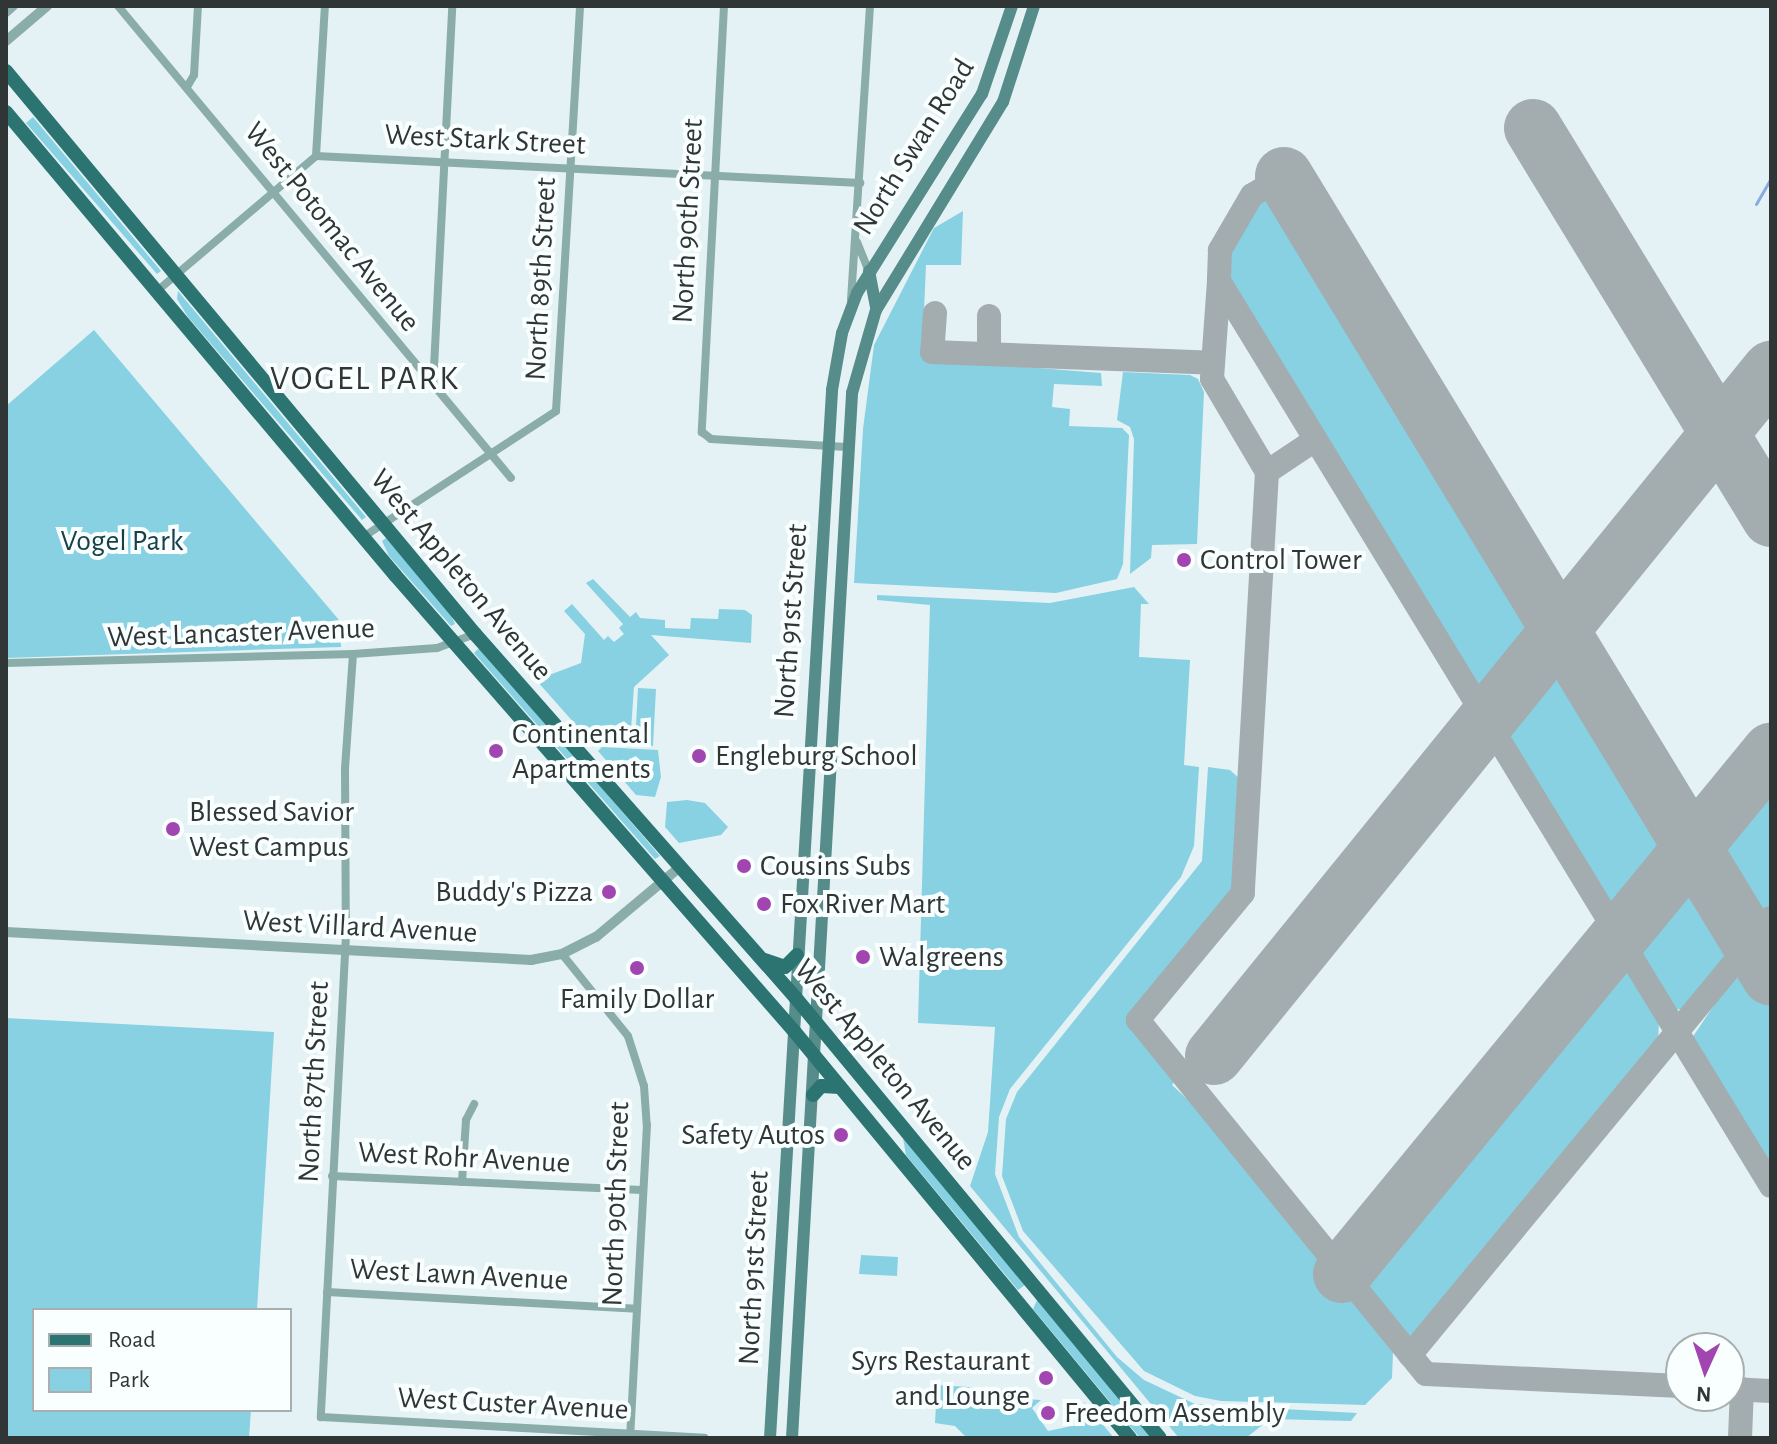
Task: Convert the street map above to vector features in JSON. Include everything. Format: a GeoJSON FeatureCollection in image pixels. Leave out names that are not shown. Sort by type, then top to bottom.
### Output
{"type":"FeatureCollection","features":[{"type":"Feature","properties":{"kind":"main road","name":"North Swan Road"},"geometry":{"type":"LineString","coordinates":[[850,312],[869,271],[982,94],[1012,6]]}},
{"type":"Feature","properties":{"kind":"main road","name":"North Swan Road"},"geometry":{"type":"LineString","coordinates":[[876,310],[1003,102],[1034,6]]}},
{"type":"Feature","properties":{"kind":"main road","name":"West Appleton Avenue"},"geometry":{"type":"LineString","coordinates":[[6,71],[475,634],[795,997],[1160,1438]]}},
{"type":"Feature","properties":{"kind":"main road","name":"West Appleton Avenue"},"geometry":{"type":"LineString","coordinates":[[6,112],[363,537],[794,1031],[1130,1438]]}},
{"type":"Feature","properties":{"kind":"main road"},"geometry":{"type":"LineString","coordinates":[[869,271],[876,310]]}},
{"type":"Feature","properties":{"kind":"main road","name":"North 91st Street"},"geometry":{"type":"LineString","coordinates":[[792,1438],[816,1058],[847,447],[852,393],[876,310]]}},
{"type":"Feature","properties":{"kind":"main road","name":"North 91st Street"},"geometry":{"type":"LineString","coordinates":[[770,1438],[832,390],[850,312]]}},
{"type":"Feature","properties":{"kind":"main road"},"geometry":{"type":"LineString","coordinates":[[719,945],[739,932]]}},
{"type":"Feature","properties":{"kind":"main road"},"geometry":{"type":"LineString","coordinates":[[762,959],[785,967],[797,955]]}},
{"type":"Feature","properties":{"kind":"main road"},"geometry":{"type":"LineString","coordinates":[[813,1095],[821,1086],[840,1087]]}},
{"type":"Feature","properties":{"kind":"street"},"geometry":{"type":"LineString","coordinates":[[6,12],[13,6]]}},
{"type":"Feature","properties":{"kind":"street"},"geometry":{"type":"LineString","coordinates":[[6,41],[47,6]]}},
{"type":"Feature","properties":{"kind":"street","name":"West Potomac Avenue"},"geometry":{"type":"LineString","coordinates":[[118,6],[511,478]]}},
{"type":"Feature","properties":{"kind":"street"},"geometry":{"type":"LineString","coordinates":[[187,87],[194,75],[198,6]]}},
{"type":"Feature","properties":{"kind":"street"},"geometry":{"type":"LineString","coordinates":[[157,291],[316,156],[325,6]]}},
{"type":"Feature","properties":{"kind":"street"},"geometry":{"type":"LineString","coordinates":[[433,387],[452,6]]}},
{"type":"Feature","properties":{"kind":"street","name":"North 89th Street"},"geometry":{"type":"LineString","coordinates":[[491,455],[556,411],[580,6]]}},
{"type":"Feature","properties":{"kind":"street","name":"North 90th Street"},"geometry":{"type":"LineString","coordinates":[[724,6],[702,406],[706,436],[829,446]]}},
{"type":"Feature","properties":{"kind":"street","name":"North 91st Street"},"geometry":{"type":"LineString","coordinates":[[850,312],[857,242],[870,6]]}},
{"type":"Feature","properties":{"kind":"street","name":"West Stark Street"},"geometry":{"type":"LineString","coordinates":[[316,156],[860,183]]}},
{"type":"Feature","properties":{"kind":"street","name":"North 91st Street"},"geometry":{"type":"LineString","coordinates":[[857,242],[869,271]]}},
{"type":"Feature","properties":{"kind":"street"},"geometry":{"type":"LineString","coordinates":[[829,446],[847,447]]}},
{"type":"Feature","properties":{"kind":"street"},"geometry":{"type":"LineString","coordinates":[[363,537],[491,455]]}},
{"type":"Feature","properties":{"kind":"street","name":"West Lancaster Avenue"},"geometry":{"type":"LineString","coordinates":[[6,663],[353,654],[458,643],[475,634]]}},
{"type":"Feature","properties":{"kind":"street","name":"North 87th Street"},"geometry":{"type":"LineString","coordinates":[[321,1417],[345,950],[345,769],[353,654]]}},
{"type":"Feature","properties":{"kind":"street","name":"West Villard Avenue"},"geometry":{"type":"LineString","coordinates":[[6,932],[518,960],[562,954],[596,937],[681,866]]}},
{"type":"Feature","properties":{"kind":"street","name":"North 90th Street"},"geometry":{"type":"LineString","coordinates":[[562,954],[618,1022],[638,1060],[647,1116],[630,1434]]}},
{"type":"Feature","properties":{"kind":"street"},"geometry":{"type":"LineString","coordinates":[[462,1182],[466,1120],[474,1104]]}},
{"type":"Feature","properties":{"kind":"street","name":"West Rohr Avenue"},"geometry":{"type":"LineString","coordinates":[[332,1176],[642,1190]]}},
{"type":"Feature","properties":{"kind":"street","name":"West Lawn Avenue"},"geometry":{"type":"LineString","coordinates":[[327,1292],[637,1309]]}},
{"type":"Feature","properties":{"kind":"street","name":"West Custer Avenue"},"geometry":{"type":"LineString","coordinates":[[321,1417],[704,1438]]}},
{"type":"Feature","properties":{"kind":"green space"},"geometry":{"type":"Polygon","coordinates":[[[33,117],[161,271],[157,274],[26,123],[33,117]]]}},
{"type":"Feature","properties":{"kind":"green space"},"geometry":{"type":"Polygon","coordinates":[[[1272,197],[1286,212],[1533,615],[1532,641],[1487,692],[1469,678],[1232,290],[1228,258],[1236,238],[1259,203],[1272,197]]]}},
{"type":"Feature","properties":{"kind":"green space"},"geometry":{"type":"Polygon","coordinates":[[[963,211],[961,265],[926,265],[922,359],[1101,373],[1102,386],[1054,384],[1052,407],[1070,409],[1069,426],[1122,428],[1129,435],[1123,564],[1117,579],[1056,593],[854,583],[863,429],[874,345],[934,228],[963,211]]]}},
{"type":"Feature","properties":{"kind":"green space"},"geometry":{"type":"Polygon","coordinates":[[[178,291],[366,517],[362,520],[188,317],[177,299],[178,291]]]}},
{"type":"Feature","properties":{"kind":"green space","name":"Vogel Park"},"geometry":{"type":"Polygon","coordinates":[[[94,330],[339,620],[341,647],[6,658],[6,406],[94,330]]]}},
{"type":"Feature","properties":{"kind":"green space"},"geometry":{"type":"Polygon","coordinates":[[[1123,372],[1190,375],[1198,379],[1204,392],[1197,544],[1152,545],[1151,558],[1130,574],[1134,439],[1130,427],[1117,420],[1123,372]]]}},
{"type":"Feature","properties":{"kind":"green space"},"geometry":{"type":"Polygon","coordinates":[[[386,538],[448,609],[455,624],[451,626],[389,556],[382,541],[386,538]]]}},
{"type":"Feature","properties":{"kind":"green space"},"geometry":{"type":"Polygon","coordinates":[[[593,579],[630,617],[636,612],[640,618],[665,620],[665,628],[690,629],[691,618],[718,619],[719,609],[745,610],[752,615],[751,643],[651,635],[669,655],[634,687],[630,744],[591,742],[536,680],[581,663],[585,634],[564,611],[572,604],[604,640],[608,636],[614,642],[624,634],[619,628],[623,624],[586,583],[593,579]]]}},
{"type":"Feature","properties":{"kind":"green space"},"geometry":{"type":"Polygon","coordinates":[[[1134,587],[1149,604],[1141,604],[1139,657],[1190,660],[1184,765],[1199,767],[1194,846],[1181,877],[1010,1089],[999,1117],[995,1174],[1019,1237],[1117,1357],[1144,1380],[1195,1404],[1357,1413],[1351,1421],[1270,1419],[1246,1438],[1179,1438],[970,1186],[988,1132],[995,1027],[918,1023],[930,605],[877,600],[877,595],[1050,603],[1134,587]]]}},
{"type":"Feature","properties":{"kind":"green space"},"geometry":{"type":"Polygon","coordinates":[[[478,649],[485,652],[660,856],[655,859],[474,653],[478,649]]]}},
{"type":"Feature","properties":{"kind":"green space"},"geometry":{"type":"Polygon","coordinates":[[[1552,667],[1569,675],[1666,835],[1664,856],[1618,908],[1605,900],[1506,733],[1516,709],[1552,667]]]}},
{"type":"Feature","properties":{"kind":"green space"},"geometry":{"type":"Polygon","coordinates":[[[638,688],[656,689],[653,746],[635,744],[638,688]]]}},
{"type":"Feature","properties":{"kind":"green space"},"geometry":{"type":"Polygon","coordinates":[[[602,747],[658,750],[661,777],[655,797],[636,795],[598,751],[602,747]]]}},
{"type":"Feature","properties":{"kind":"green space"},"geometry":{"type":"Polygon","coordinates":[[[1208,767],[1230,770],[1241,780],[1234,888],[1128,1023],[1175,1081],[1172,1085],[1200,1111],[1328,1271],[1325,1276],[1347,1294],[1393,1352],[1392,1378],[1365,1405],[1221,1401],[1195,1396],[1144,1371],[1023,1231],[1002,1176],[1006,1119],[1017,1092],[1202,861],[1208,767]]]}},
{"type":"Feature","properties":{"kind":"green space"},"geometry":{"type":"Polygon","coordinates":[[[1771,775],[1771,905],[1762,915],[1753,915],[1716,854],[1720,838],[1771,775]]]}},
{"type":"Feature","properties":{"kind":"green space"},"geometry":{"type":"Polygon","coordinates":[[[687,800],[705,803],[728,827],[721,835],[679,843],[665,827],[667,802],[687,800]]]}},
{"type":"Feature","properties":{"kind":"green space"},"geometry":{"type":"Polygon","coordinates":[[[1688,883],[1699,890],[1731,940],[1728,957],[1682,1010],[1672,1008],[1640,959],[1639,948],[1642,933],[1688,883]]]}},
{"type":"Feature","properties":{"kind":"green space"},"geometry":{"type":"Polygon","coordinates":[[[1615,967],[1629,971],[1659,1021],[1658,1043],[1419,1338],[1403,1338],[1363,1290],[1365,1269],[1615,967]]]}},
{"type":"Feature","properties":{"kind":"green space"},"geometry":{"type":"Polygon","coordinates":[[[1748,974],[1771,1005],[1771,1173],[1692,1038],[1731,980],[1748,974]]]}},
{"type":"Feature","properties":{"kind":"green space"},"geometry":{"type":"Polygon","coordinates":[[[6,1018],[274,1032],[257,1308],[32,1308],[32,1412],[251,1412],[249,1438],[6,1438],[6,1018]]]}},
{"type":"Feature","properties":{"kind":"green space"},"geometry":{"type":"Polygon","coordinates":[[[903,1138],[1025,1285],[1018,1290],[906,1155],[903,1138]]]}},
{"type":"Feature","properties":{"kind":"green space"},"geometry":{"type":"Polygon","coordinates":[[[861,1255],[898,1257],[897,1276],[859,1274],[861,1255]]]}},
{"type":"Feature","properties":{"kind":"green space"},"geometry":{"type":"Polygon","coordinates":[[[1037,1300],[1151,1438],[1140,1438],[1033,1309],[1037,1300]]]}},
{"type":"Feature","properties":{"kind":"green space"},"geometry":{"type":"Polygon","coordinates":[[[937,1385],[1016,1390],[1025,1399],[1041,1400],[1032,1408],[1048,1431],[1081,1424],[1084,1402],[1114,1438],[967,1438],[955,1426],[935,1423],[937,1385]]]}},
{"type":"Feature","properties":{"kind":"waterway"},"geometry":{"type":"LineString","coordinates":[[1756,204],[1771,178]]}},
{"type":"Feature","properties":{"kind":"taxiway"},"geometry":{"type":"LineString","coordinates":[[1284,176],[1252,195],[1220,250],[1219,281],[1771,1186]]}},
{"type":"Feature","properties":{"kind":"taxiway"},"geometry":{"type":"LineString","coordinates":[[1219,281],[1212,379],[1267,472],[1243,893],[1138,1020],[1426,1374],[1665,1385]]}},
{"type":"Feature","properties":{"kind":"taxiway"},"geometry":{"type":"LineString","coordinates":[[935,313],[932,352],[1213,363]]}},
{"type":"Feature","properties":{"kind":"taxiway"},"geometry":{"type":"LineString","coordinates":[[989,316],[989,354]]}},
{"type":"Feature","properties":{"kind":"taxiway"},"geometry":{"type":"LineString","coordinates":[[1267,472],[1315,440]]}},
{"type":"Feature","properties":{"kind":"taxiway"},"geometry":{"type":"LineString","coordinates":[[1485,722],[1561,629]]}},
{"type":"Feature","properties":{"kind":"taxiway"},"geometry":{"type":"LineString","coordinates":[[1410,1355],[1771,918]]}},
{"type":"Feature","properties":{"kind":"taxiway"},"geometry":{"type":"LineString","coordinates":[[1745,1390],[1771,1391]]}},
{"type":"Feature","properties":{"kind":"taxiway"},"geometry":{"type":"LineString","coordinates":[[1740,1438],[1741,1412]]}},
{"type":"Feature","properties":{"kind":"runway"},"geometry":{"type":"LineString","coordinates":[[1533,128],[1771,518]]}},
{"type":"Feature","properties":{"kind":"runway"},"geometry":{"type":"LineString","coordinates":[[1284,176],[1771,977]]}},
{"type":"Feature","properties":{"kind":"runway"},"geometry":{"type":"LineString","coordinates":[[1214,1056],[1771,370]]}},
{"type":"Feature","properties":{"kind":"runway"},"geometry":{"type":"LineString","coordinates":[[1342,1274],[1771,752]]}},
{"type":"Feature","properties":{"kind":"place","name":"Control Tower"},"geometry":{"type":"Point","coordinates":[1184,560]}},
{"type":"Feature","properties":{"kind":"place","name":"Continental Apartments"},"geometry":{"type":"Point","coordinates":[496,751]}},
{"type":"Feature","properties":{"kind":"place","name":"Engleburg School"},"geometry":{"type":"Point","coordinates":[699,756]}},
{"type":"Feature","properties":{"kind":"place","name":"Blessed Savior West Campus"},"geometry":{"type":"Point","coordinates":[173,829]}},
{"type":"Feature","properties":{"kind":"place","name":"Cousins Subs"},"geometry":{"type":"Point","coordinates":[744,866]}},
{"type":"Feature","properties":{"kind":"place","name":"Buddy's Pizza"},"geometry":{"type":"Point","coordinates":[609,892]}},
{"type":"Feature","properties":{"kind":"place","name":"Fox River Mart"},"geometry":{"type":"Point","coordinates":[764,904]}},
{"type":"Feature","properties":{"kind":"place","name":"Walgreens"},"geometry":{"type":"Point","coordinates":[863,957]}},
{"type":"Feature","properties":{"kind":"place","name":"Family Dollar"},"geometry":{"type":"Point","coordinates":[637,968]}},
{"type":"Feature","properties":{"kind":"place","name":"Safety Autos"},"geometry":{"type":"Point","coordinates":[841,1135]}},
{"type":"Feature","properties":{"kind":"place","name":"Syrs Restaurant and Lounge"},"geometry":{"type":"Point","coordinates":[1046,1378]}},
{"type":"Feature","properties":{"kind":"place","name":"Freedom Assembly"},"geometry":{"type":"Point","coordinates":[1048,1413]}},
{"type":"Feature","properties":{"kind":"district","name":"VOGEL PARK"},"geometry":{"type":"Point","coordinates":[365,380]}}]}
